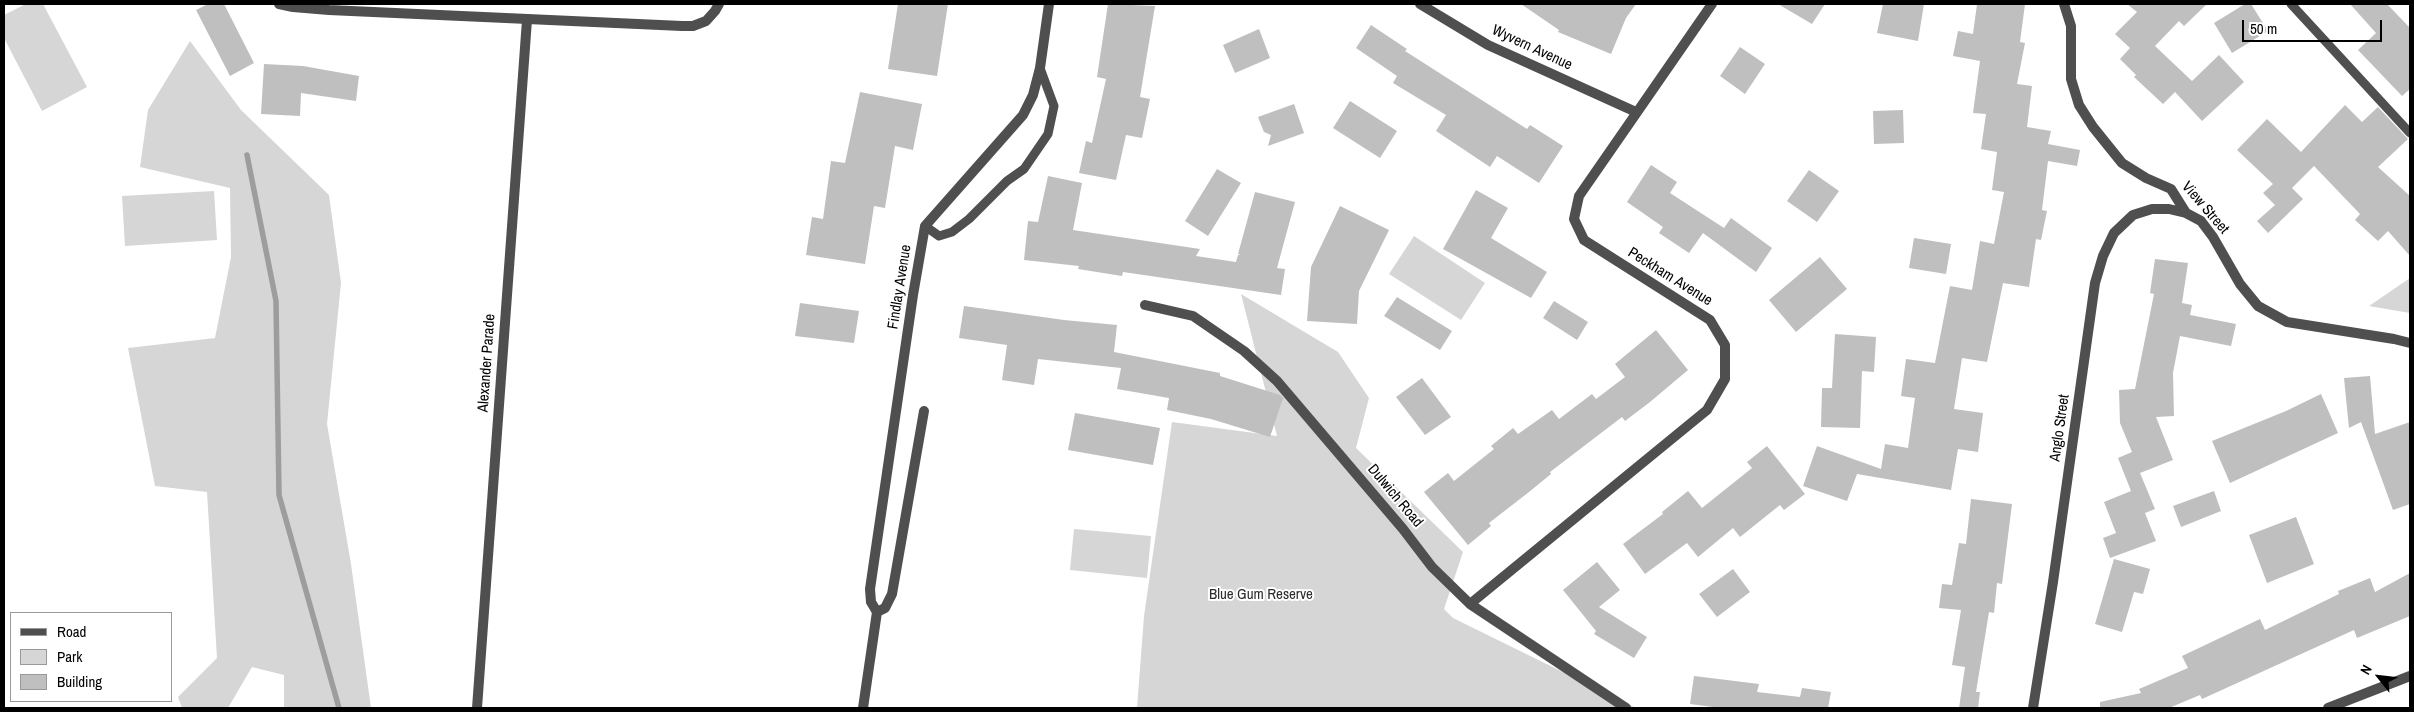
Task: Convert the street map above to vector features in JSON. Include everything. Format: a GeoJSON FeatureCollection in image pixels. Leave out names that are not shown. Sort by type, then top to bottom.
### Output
{"type":"FeatureCollection","features":[{"type":"Feature","properties":{"kind":"street"},"geometry":{"type":"LineString","coordinates":[[279,4],[329,10],[688,26],[706,21],[717,8]]}},
{"type":"Feature","properties":{"kind":"street"},"geometry":{"type":"LineString","coordinates":[[925,226],[1023,114],[1034,95],[1040,68],[1049,4]]}},
{"type":"Feature","properties":{"kind":"street","name":"Wyvern Avenue"},"geometry":{"type":"LineString","coordinates":[[1420,4],[1488,45],[1636,112]]}},
{"type":"Feature","properties":{"kind":"street","name":"Peckham Avenue"},"geometry":{"type":"LineString","coordinates":[[1470,604],[1707,410],[1725,379],[1725,345],[1710,320],[1584,240],[1574,219],[1579,196],[1712,4]]}},
{"type":"Feature","properties":{"kind":"street","name":"View Street"},"geometry":{"type":"LineString","coordinates":[[2064,4],[2071,26],[2071,79],[2079,105],[2109,148],[2122,163],[2146,178],[2171,189],[2186,213],[2201,221],[2213,237],[2240,284],[2258,306],[2287,322],[2410,343]]}},
{"type":"Feature","properties":{"kind":"street","name":"Alexander Parade"},"geometry":{"type":"LineString","coordinates":[[477,708],[527,20]]}},
{"type":"Feature","properties":{"kind":"street","name":"Anglo Street"},"geometry":{"type":"LineString","coordinates":[[2033,708],[2095,283],[2103,256],[2114,234],[2133,215],[2152,209],[2169,209],[2186,213]]}},
{"type":"Feature","properties":{"kind":"street","name":"Findlay Avenue"},"geometry":{"type":"LineString","coordinates":[[863,708],[877,612],[871,602],[870,589],[925,226]]}},
{"type":"Feature","properties":{"kind":"street","name":"Dulwich Road"},"geometry":{"type":"LineString","coordinates":[[1145,305],[1193,316],[1244,351],[1277,381],[1397,522],[1432,567],[1470,604],[1626,708]]}},
{"type":"Feature","properties":{"kind":"street"},"geometry":{"type":"LineString","coordinates":[[877,612],[885,608],[892,594],[924,411]]}},
{"type":"Feature","properties":{"kind":"street"},"geometry":{"type":"LineString","coordinates":[[2328,708],[2410,676]]}},
{"type":"Feature","properties":{"kind":"lane"},"geometry":{"type":"LineString","coordinates":[[2291,4],[2410,133]]}},
{"type":"Feature","properties":{"kind":"lane"},"geometry":{"type":"LineString","coordinates":[[925,226],[939,236],[952,232],[969,219],[1007,181],[1024,169],[1048,134],[1054,106],[1040,68]]}},
{"type":"Feature","properties":{"kind":"green space"},"geometry":{"type":"Polygon","coordinates":[[[26,4],[43,4],[87,87],[42,111],[4,38],[4,15],[26,4]]]}},
{"type":"Feature","properties":{"kind":"green space"},"geometry":{"type":"Polygon","coordinates":[[[190,41],[241,110],[329,195],[341,283],[327,424],[351,564],[371,708],[284,708],[284,675],[252,667],[228,708],[182,708],[178,697],[217,658],[207,492],[155,486],[128,348],[215,338],[231,257],[230,188],[140,167],[148,110],[190,41]]]}},
{"type":"Feature","properties":{"kind":"green space"},"geometry":{"type":"Polygon","coordinates":[[[214,191],[217,240],[125,246],[122,196],[214,191]]]}},
{"type":"Feature","properties":{"kind":"green space"},"geometry":{"type":"Polygon","coordinates":[[[1414,236],[1485,283],[1461,320],[1389,274],[1414,236]]]}},
{"type":"Feature","properties":{"kind":"green space"},"geometry":{"type":"Polygon","coordinates":[[[2410,278],[2410,313],[2369,306],[2410,278]]]}},
{"type":"Feature","properties":{"kind":"green space","name":"Blue Gum Reserve"},"geometry":{"type":"Polygon","coordinates":[[[1241,294],[1338,352],[1369,398],[1356,448],[1463,552],[1444,609],[1453,618],[1636,708],[1137,708],[1144,616],[1172,422],[1277,436],[1241,294]]]}},
{"type":"Feature","properties":{"kind":"green space"},"geometry":{"type":"Polygon","coordinates":[[[1074,529],[1151,536],[1147,578],[1070,570],[1074,529]]]}},
{"type":"Feature","properties":{"kind":"building"},"geometry":{"type":"Polygon","coordinates":[[[208,4],[224,4],[254,63],[230,76],[196,10],[208,4]]]}},
{"type":"Feature","properties":{"kind":"building"},"geometry":{"type":"Polygon","coordinates":[[[898,4],[948,4],[937,76],[888,69],[898,4]]]}},
{"type":"Feature","properties":{"kind":"building"},"geometry":{"type":"Polygon","coordinates":[[[1108,4],[1155,6],[1140,97],[1150,99],[1142,138],[1126,135],[1116,180],[1079,173],[1086,141],[1092,143],[1106,79],[1097,77],[1108,4]]]}},
{"type":"Feature","properties":{"kind":"building"},"geometry":{"type":"Polygon","coordinates":[[[1521,4],[1636,4],[1626,18],[1611,54],[1558,32],[1559,30],[1521,4]]]}},
{"type":"Feature","properties":{"kind":"building"},"geometry":{"type":"Polygon","coordinates":[[[1778,4],[1825,4],[1812,24],[1778,4]]]}},
{"type":"Feature","properties":{"kind":"building"},"geometry":{"type":"Polygon","coordinates":[[[1883,4],[1924,4],[1918,41],[1877,33],[1883,4]]]}},
{"type":"Feature","properties":{"kind":"building"},"geometry":{"type":"Polygon","coordinates":[[[1977,4],[2025,4],[2020,42],[2025,43],[2017,84],[2032,86],[2027,127],[2051,131],[2048,144],[2080,150],[2077,166],[2048,161],[2042,210],[2047,211],[2041,240],[2036,239],[2029,287],[2003,283],[1987,362],[1962,358],[1954,409],[1983,413],[1978,452],[1958,449],[1951,490],[1857,474],[1847,501],[1803,486],[1817,446],[1881,469],[1885,444],[1908,448],[1915,398],[1901,396],[1906,359],[1935,363],[1950,286],[1972,290],[1980,241],[1994,244],[2004,192],[1992,190],[1997,152],[1981,149],[1986,114],[1973,113],[1980,61],[1953,56],[1958,31],[1973,34],[1977,4]]]}},
{"type":"Feature","properties":{"kind":"building"},"geometry":{"type":"Polygon","coordinates":[[[2127,4],[2207,4],[2184,26],[2179,21],[2155,46],[2192,81],[2219,55],[2244,82],[2202,121],[2175,92],[2163,104],[2134,77],[2136,75],[2120,59],[2130,48],[2115,34],[2137,12],[2127,4]]]}},
{"type":"Feature","properties":{"kind":"building"},"geometry":{"type":"Polygon","coordinates":[[[2245,4],[2251,4],[2268,31],[2232,53],[2214,23],[2245,4]]]}},
{"type":"Feature","properties":{"kind":"building"},"geometry":{"type":"Polygon","coordinates":[[[2350,4],[2387,4],[2410,28],[2410,89],[2402,96],[2358,50],[2376,33],[2350,4]]]}},
{"type":"Feature","properties":{"kind":"building"},"geometry":{"type":"Polygon","coordinates":[[[1371,25],[1407,49],[1405,51],[1527,129],[1530,125],[1563,146],[1539,183],[1497,156],[1490,167],[1436,131],[1446,115],[1393,83],[1397,76],[1356,48],[1371,25]]]}},
{"type":"Feature","properties":{"kind":"building"},"geometry":{"type":"Polygon","coordinates":[[[1259,29],[1270,58],[1235,73],[1223,45],[1259,29]]]}},
{"type":"Feature","properties":{"kind":"building"},"geometry":{"type":"Polygon","coordinates":[[[1740,47],[1765,64],[1745,94],[1720,76],[1740,47]]]}},
{"type":"Feature","properties":{"kind":"building"},"geometry":{"type":"Polygon","coordinates":[[[264,64],[303,66],[359,76],[356,101],[301,93],[300,116],[261,114],[264,64]]]}},
{"type":"Feature","properties":{"kind":"building"},"geometry":{"type":"Polygon","coordinates":[[[860,92],[922,104],[913,150],[895,146],[885,208],[874,206],[865,264],[806,255],[812,217],[823,219],[831,161],[845,163],[860,92]]]}},
{"type":"Feature","properties":{"kind":"building"},"geometry":{"type":"Polygon","coordinates":[[[1350,101],[1397,131],[1380,158],[1333,128],[1350,101]]]}},
{"type":"Feature","properties":{"kind":"building"},"geometry":{"type":"Polygon","coordinates":[[[1294,104],[1304,133],[1268,146],[1271,135],[1264,132],[1258,117],[1294,104]]]}},
{"type":"Feature","properties":{"kind":"building"},"geometry":{"type":"Polygon","coordinates":[[[2345,105],[2362,122],[2378,107],[2408,139],[2378,167],[2410,196],[2410,256],[2388,231],[2378,241],[2355,220],[2360,214],[2314,166],[2292,188],[2303,199],[2268,233],[2257,221],[2275,205],[2263,193],[2273,184],[2237,150],[2267,119],[2301,152],[2345,105]]]}},
{"type":"Feature","properties":{"kind":"building"},"geometry":{"type":"Polygon","coordinates":[[[1903,110],[1904,143],[1874,144],[1873,111],[1903,110]]]}},
{"type":"Feature","properties":{"kind":"building"},"geometry":{"type":"Polygon","coordinates":[[[1651,165],[1677,182],[1670,193],[1724,228],[1731,218],[1772,248],[1756,272],[1703,233],[1689,253],[1659,233],[1663,227],[1627,202],[1651,165]]]}},
{"type":"Feature","properties":{"kind":"building"},"geometry":{"type":"Polygon","coordinates":[[[1217,169],[1241,183],[1208,236],[1185,221],[1217,169]]]}},
{"type":"Feature","properties":{"kind":"building"},"geometry":{"type":"Polygon","coordinates":[[[1809,170],[1839,191],[1817,222],[1787,201],[1809,170]]]}},
{"type":"Feature","properties":{"kind":"building"},"geometry":{"type":"Polygon","coordinates":[[[1048,176],[1082,183],[1073,230],[1200,249],[1196,256],[1236,262],[1238,255],[1241,255],[1238,254],[1255,192],[1295,202],[1277,268],[1285,269],[1281,295],[1123,272],[1122,276],[1078,269],[1079,266],[1024,260],[1028,221],[1038,222],[1048,176]]]}},
{"type":"Feature","properties":{"kind":"building"},"geometry":{"type":"Polygon","coordinates":[[[1476,190],[1508,208],[1491,238],[1547,272],[1531,298],[1443,249],[1476,190]]]}},
{"type":"Feature","properties":{"kind":"building"},"geometry":{"type":"Polygon","coordinates":[[[1340,206],[1389,230],[1359,291],[1357,324],[1307,321],[1311,267],[1340,206]]]}},
{"type":"Feature","properties":{"kind":"building"},"geometry":{"type":"Polygon","coordinates":[[[1914,238],[1951,244],[1946,274],[1909,268],[1914,238]]]}},
{"type":"Feature","properties":{"kind":"building"},"geometry":{"type":"Polygon","coordinates":[[[1820,257],[1847,289],[1796,332],[1769,300],[1820,257]]]}},
{"type":"Feature","properties":{"kind":"building"},"geometry":{"type":"Polygon","coordinates":[[[2155,259],[2188,263],[2182,303],[2192,305],[2190,315],[2236,324],[2231,346],[2180,336],[2173,373],[2174,416],[2156,417],[2173,460],[2140,473],[2155,509],[2145,513],[2156,541],[2110,558],[2103,538],[2116,533],[2104,502],[2131,491],[2118,458],[2132,452],[2120,423],[2119,390],[2135,389],[2154,294],[2150,293],[2155,259]]]}},
{"type":"Feature","properties":{"kind":"building"},"geometry":{"type":"Polygon","coordinates":[[[1397,297],[1452,331],[1440,350],[1384,316],[1397,297]]]}},
{"type":"Feature","properties":{"kind":"building"},"geometry":{"type":"Polygon","coordinates":[[[1554,301],[1588,322],[1577,340],[1543,318],[1554,301]]]}},
{"type":"Feature","properties":{"kind":"building"},"geometry":{"type":"Polygon","coordinates":[[[800,303],[859,311],[854,343],[795,336],[800,303]]]}},
{"type":"Feature","properties":{"kind":"building"},"geometry":{"type":"Polygon","coordinates":[[[964,306],[1064,320],[1117,325],[1114,352],[1220,373],[1220,376],[1280,395],[1283,398],[1270,437],[1211,419],[1167,410],[1169,398],[1117,389],[1121,368],[1038,359],[1034,385],[1002,380],[1007,345],[959,338],[964,306]]]}},
{"type":"Feature","properties":{"kind":"building"},"geometry":{"type":"Polygon","coordinates":[[[1656,330],[1688,370],[1625,421],[1622,417],[1550,472],[1551,474],[1489,523],[1491,526],[1468,545],[1424,492],[1448,473],[1454,481],[1494,449],[1491,446],[1513,428],[1518,434],[1552,410],[1559,419],[1592,394],[1596,399],[1625,377],[1615,364],[1656,330]]]}},
{"type":"Feature","properties":{"kind":"building"},"geometry":{"type":"Polygon","coordinates":[[[1835,334],[1876,337],[1874,372],[1862,371],[1860,428],[1821,427],[1822,388],[1832,388],[1835,334]]]}},
{"type":"Feature","properties":{"kind":"building"},"geometry":{"type":"Polygon","coordinates":[[[2370,376],[2375,434],[2410,422],[2410,504],[2393,510],[2361,422],[2349,428],[2344,378],[2370,376]]]}},
{"type":"Feature","properties":{"kind":"building"},"geometry":{"type":"Polygon","coordinates":[[[1422,378],[1451,417],[1425,435],[1396,397],[1422,378]]]}},
{"type":"Feature","properties":{"kind":"building"},"geometry":{"type":"Polygon","coordinates":[[[2321,394],[2338,433],[2230,483],[2212,441],[2286,411],[2321,394]]]}},
{"type":"Feature","properties":{"kind":"building"},"geometry":{"type":"Polygon","coordinates":[[[1075,413],[1160,428],[1153,465],[1068,450],[1075,413]]]}},
{"type":"Feature","properties":{"kind":"building"},"geometry":{"type":"Polygon","coordinates":[[[1767,446],[1805,494],[1784,510],[1780,505],[1740,537],[1733,528],[1698,557],[1687,543],[1645,574],[1623,544],[1663,514],[1662,512],[1688,491],[1702,508],[1752,468],[1747,462],[1767,446]]]}},
{"type":"Feature","properties":{"kind":"building"},"geometry":{"type":"Polygon","coordinates":[[[2214,491],[2221,511],[2181,527],[2173,506],[2214,491]]]}},
{"type":"Feature","properties":{"kind":"building"},"geometry":{"type":"Polygon","coordinates":[[[1971,499],[2012,504],[2002,584],[1997,583],[1994,613],[1989,612],[1976,692],[1980,692],[1978,708],[1959,708],[1965,667],[1952,665],[1961,610],[1939,608],[1942,584],[1952,585],[1959,543],[1966,544],[1971,499]]]}},
{"type":"Feature","properties":{"kind":"building"},"geometry":{"type":"Polygon","coordinates":[[[2296,517],[2314,564],[2267,583],[2249,535],[2296,517]]]}},
{"type":"Feature","properties":{"kind":"building"},"geometry":{"type":"Polygon","coordinates":[[[2114,559],[2150,569],[2143,594],[2134,592],[2122,632],[2095,624],[2114,559]]]}},
{"type":"Feature","properties":{"kind":"building"},"geometry":{"type":"Polygon","coordinates":[[[1597,562],[1620,590],[1599,607],[1647,637],[1634,658],[1594,634],[1596,631],[1563,590],[1597,562]]]}},
{"type":"Feature","properties":{"kind":"building"},"geometry":{"type":"Polygon","coordinates":[[[1733,569],[1750,592],[1717,617],[1699,594],[1733,569]]]}},
{"type":"Feature","properties":{"kind":"building"},"geometry":{"type":"Polygon","coordinates":[[[2410,573],[2410,616],[2357,638],[2354,630],[2202,699],[2200,695],[2169,708],[2100,708],[2100,702],[2141,693],[2139,689],[2188,668],[2182,656],[2260,619],[2265,630],[2339,594],[2338,591],[2370,578],[2375,592],[2410,573]]]}},
{"type":"Feature","properties":{"kind":"building"},"geometry":{"type":"Polygon","coordinates":[[[1694,676],[1759,684],[1757,692],[1800,697],[1802,688],[1831,692],[1828,708],[1721,708],[1690,704],[1694,676]]]}},
{"type":"Feature","properties":{"kind":"waterway"},"geometry":{"type":"LineString","coordinates":[[247,155],[276,301],[279,495],[339,708]]}}]}
